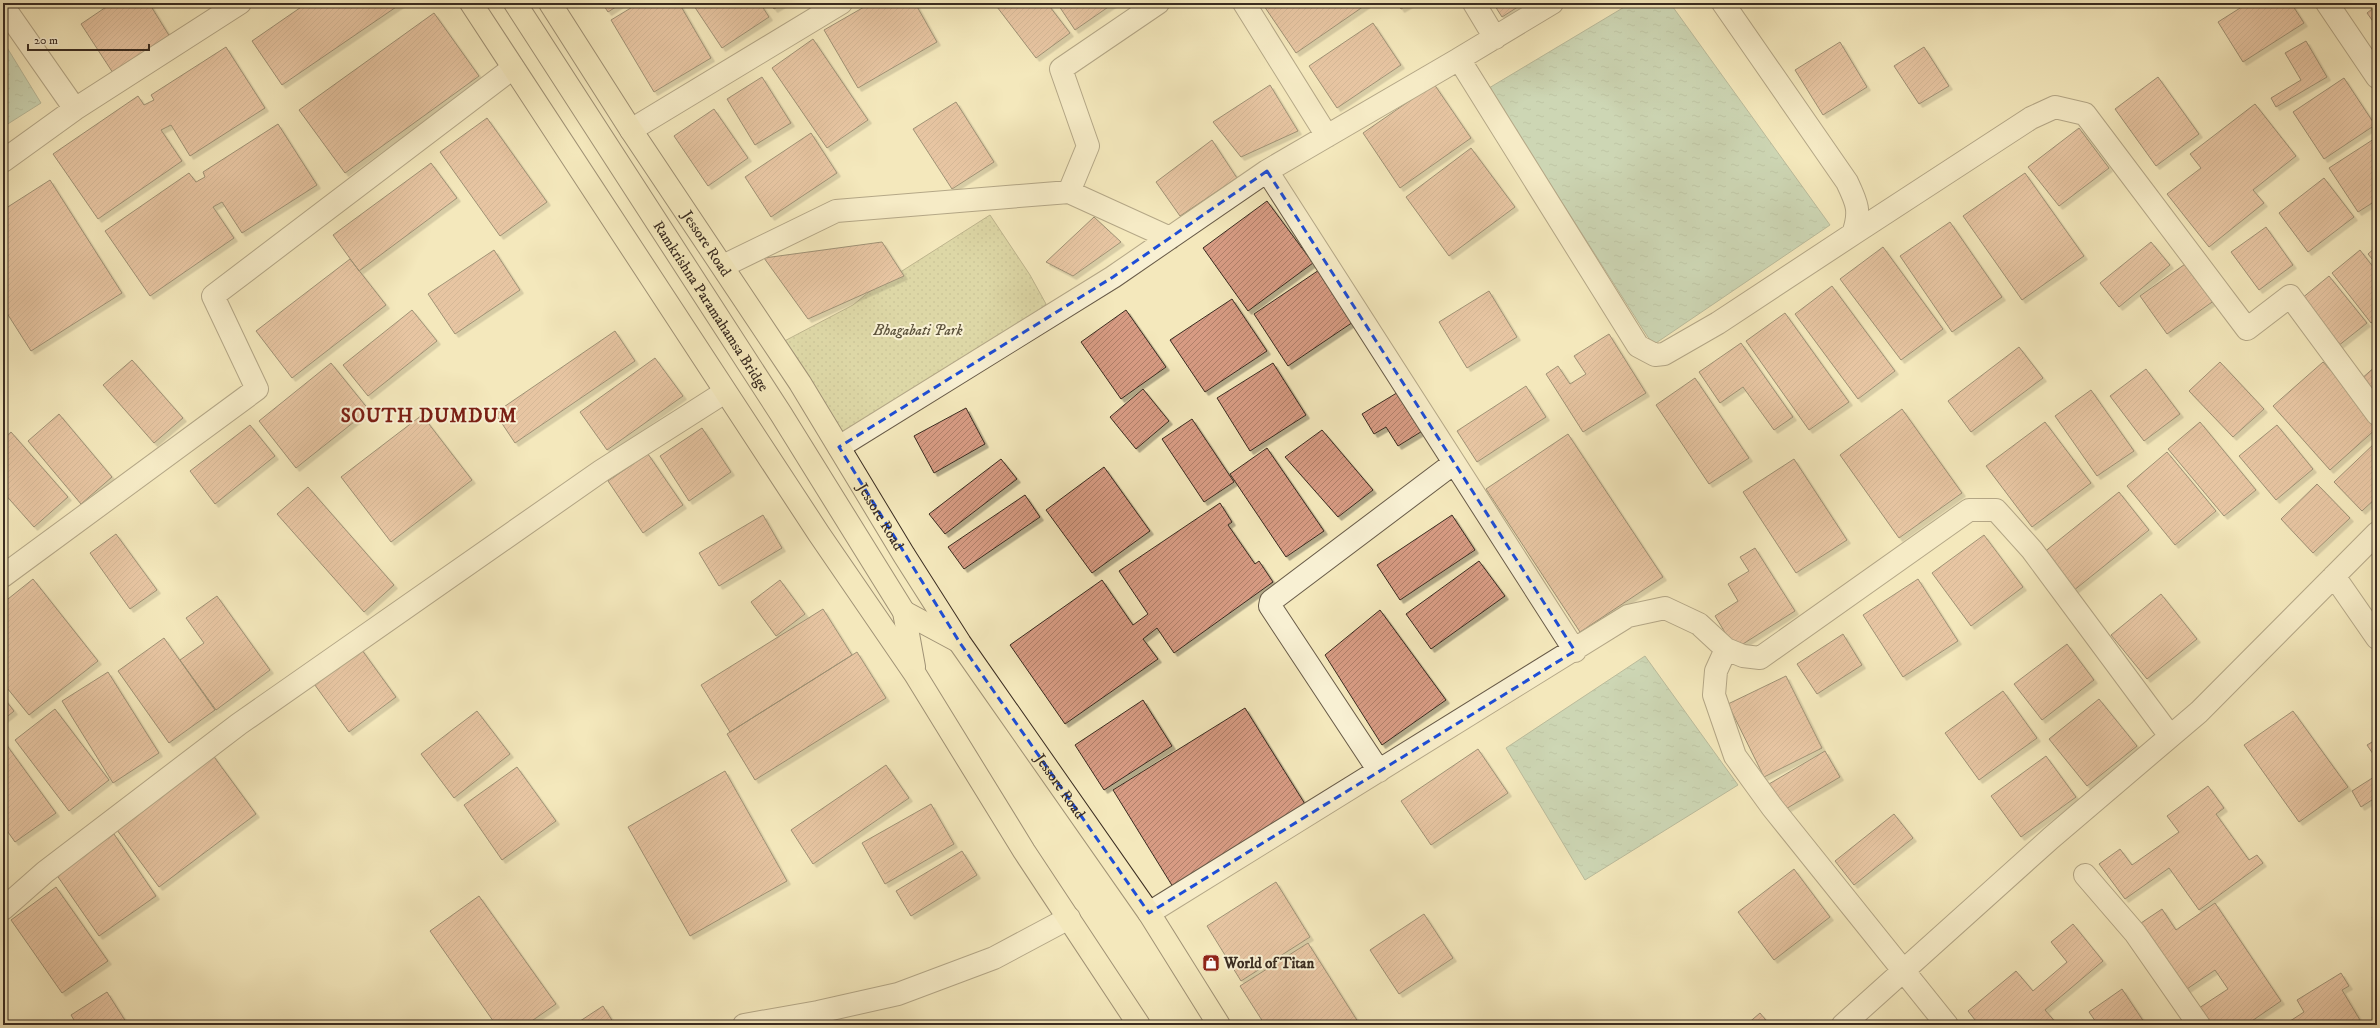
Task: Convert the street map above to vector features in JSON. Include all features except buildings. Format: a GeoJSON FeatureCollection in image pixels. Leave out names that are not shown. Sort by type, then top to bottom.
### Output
{"type":"FeatureCollection","features":[{"type":"Feature","properties":{"kind":"main road"},"geometry":{"type":"LineString","coordinates":[[471,3],[818,534],[915,674],[1024,851],[1139,1025]]}},
{"type":"Feature","properties":{"kind":"main road","name":"Ramkrishna Paramahamsa Bridge"},"geometry":{"type":"LineString","coordinates":[[515,3],[782,414],[904,612]]}},
{"type":"Feature","properties":{"kind":"main road","name":"Jessore Road"},"geometry":{"type":"LineString","coordinates":[[550,3],[631,130],[723,266],[839,447],[960,643],[1149,913],[1220,1025]]}},
{"type":"Feature","properties":{"kind":"main road"},"geometry":{"type":"LineString","coordinates":[[904,612],[960,643]]}},
{"type":"Feature","properties":{"kind":"main road"},"geometry":{"type":"LineString","coordinates":[[904,612],[915,674]]}},
{"type":"Feature","properties":{"kind":"street"},"geometry":{"type":"LineString","coordinates":[[3,162],[75,109],[240,3]]}},
{"type":"Feature","properties":{"kind":"street"},"geometry":{"type":"LineString","coordinates":[[631,130],[841,3]]}},
{"type":"Feature","properties":{"kind":"street"},"geometry":{"type":"LineString","coordinates":[[1069,192],[1088,146],[1061,69],[1158,3]]}},
{"type":"Feature","properties":{"kind":"street"},"geometry":{"type":"LineString","coordinates":[[1244,3],[1327,136]]}},
{"type":"Feature","properties":{"kind":"street"},"geometry":{"type":"LineString","coordinates":[[1474,3],[1495,38]]}},
{"type":"Feature","properties":{"kind":"street"},"geometry":{"type":"LineString","coordinates":[[839,447],[1113,277],[1267,171],[1495,38],[1552,3]]}},
{"type":"Feature","properties":{"kind":"street"},"geometry":{"type":"LineString","coordinates":[[1723,3],[1847,182],[1856,202],[1859,217],[1853,234]]}},
{"type":"Feature","properties":{"kind":"street"},"geometry":{"type":"LineString","coordinates":[[2328,3],[2377,77]]}},
{"type":"Feature","properties":{"kind":"street"},"geometry":{"type":"LineString","coordinates":[[3,6],[75,109]]}},
{"type":"Feature","properties":{"kind":"street"},"geometry":{"type":"LineString","coordinates":[[1459,59],[1638,346],[1647,352],[1664,354],[1718,323],[2031,118],[2055,107],[2085,114],[2247,329],[2290,296],[2377,414]]}},
{"type":"Feature","properties":{"kind":"street"},"geometry":{"type":"LineString","coordinates":[[3,576],[257,389],[213,296],[513,68]]}},
{"type":"Feature","properties":{"kind":"street"},"geometry":{"type":"LineString","coordinates":[[1267,171],[1574,651]]}},
{"type":"Feature","properties":{"kind":"street"},"geometry":{"type":"LineString","coordinates":[[723,266],[836,210],[1069,192],[1170,238]]}},
{"type":"Feature","properties":{"kind":"street"},"geometry":{"type":"LineString","coordinates":[[3,909],[45,872],[239,724],[600,471],[725,392]]}},
{"type":"Feature","properties":{"kind":"street"},"geometry":{"type":"LineString","coordinates":[[1378,771],[1270,606],[1271,601],[1454,463]]}},
{"type":"Feature","properties":{"kind":"street"},"geometry":{"type":"LineString","coordinates":[[1149,913],[1574,651],[1628,616],[1665,608],[1699,624],[1726,649],[1743,656],[1760,658],[1969,510],[1996,510],[2032,550],[2170,736]]}},
{"type":"Feature","properties":{"kind":"street"},"geometry":{"type":"LineString","coordinates":[[1843,1025],[1903,969],[2199,712],[2377,533]]}},
{"type":"Feature","properties":{"kind":"street"},"geometry":{"type":"LineString","coordinates":[[2334,576],[2377,638]]}},
{"type":"Feature","properties":{"kind":"street"},"geometry":{"type":"LineString","coordinates":[[1726,649],[1716,671],[1714,695],[1735,756],[1777,813],[1947,1025]]}},
{"type":"Feature","properties":{"kind":"street"},"geometry":{"type":"LineString","coordinates":[[2085,875],[2135,933],[2199,1025]]}},
{"type":"Feature","properties":{"kind":"street"},"geometry":{"type":"LineString","coordinates":[[744,1025],[818,1012],[898,994],[994,958],[1069,918]]}},
{"type":"Feature","properties":{"kind":"highlighted area"},"geometry":{"type":"Polygon","coordinates":[[[1267,171],[1575,651],[1149,913],[960,643],[839,447],[1113,277],[1267,171]]]}},
{"type":"Feature","properties":{"kind":"green space","name":"Bhagabati Park"},"geometry":{"type":"Polygon","coordinates":[[[990,215],[1030,275],[1046,304],[981,359],[834,438],[775,346],[853,305],[869,292],[990,215]]]}},
{"type":"Feature","properties":{"kind":"water"},"geometry":{"type":"Polygon","coordinates":[[[1631,3],[1670,3],[1830,225],[1653,345],[1489,88],[1631,3]]]}},
{"type":"Feature","properties":{"kind":"water"},"geometry":{"type":"Polygon","coordinates":[[[3,41],[41,103],[3,127],[3,41]]]}},
{"type":"Feature","properties":{"kind":"water"},"geometry":{"type":"Polygon","coordinates":[[[1645,656],[1738,785],[1585,880],[1506,748],[1645,656]]]}},
{"type":"Feature","properties":{"kind":"place","name":"World of Titan"},"geometry":{"type":"Point","coordinates":[1211,963]}},
{"type":"Feature","properties":{"kind":"district","name":"SOUTH DUMDUM"},"geometry":{"type":"Point","coordinates":[429,415]}}]}
